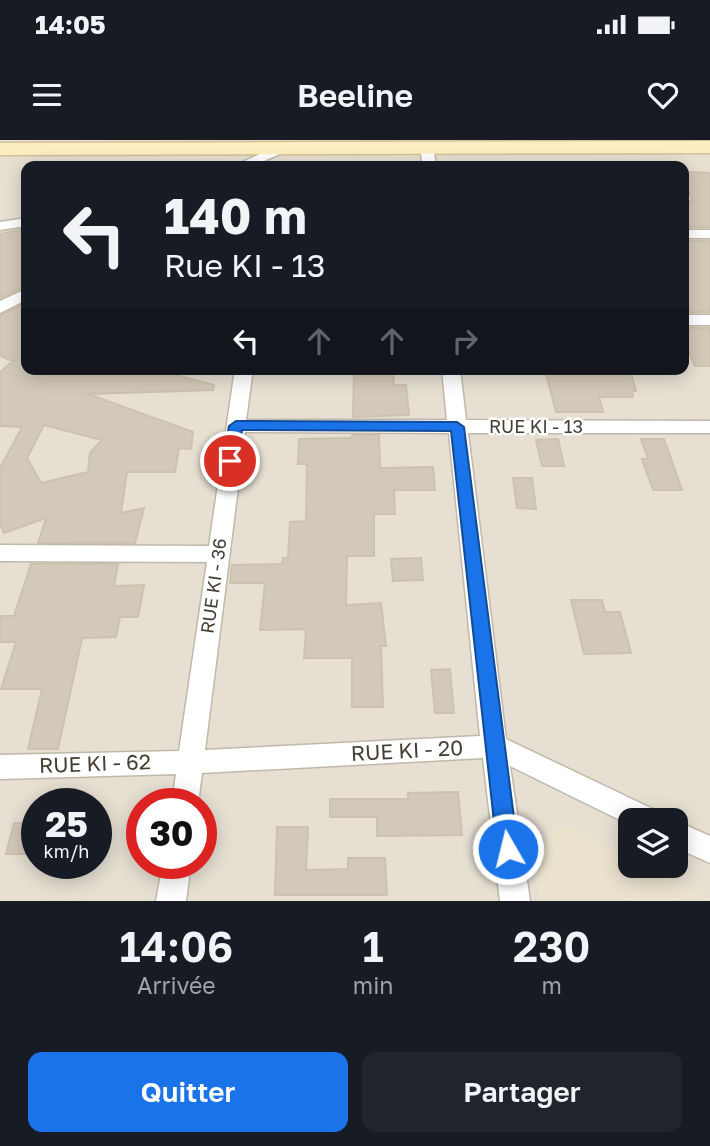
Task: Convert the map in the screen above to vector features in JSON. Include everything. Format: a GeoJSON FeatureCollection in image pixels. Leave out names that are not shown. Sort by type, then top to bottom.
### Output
{"type":"FeatureCollection","features":[{"type":"Feature","properties":{"kind":"main road"},"geometry":{"type":"LineString","coordinates":[[0,149],[710,147]]}},
{"type":"Feature","properties":{"kind":"street"},"geometry":{"type":"LineString","coordinates":[[427,146],[428,161]]}},
{"type":"Feature","properties":{"kind":"street"},"geometry":{"type":"LineString","coordinates":[[251,161],[275,149]]}},
{"type":"Feature","properties":{"kind":"street"},"geometry":{"type":"LineString","coordinates":[[274,161],[275,149]]}},
{"type":"Feature","properties":{"kind":"street"},"geometry":{"type":"LineString","coordinates":[[0,226],[21,223]]}},
{"type":"Feature","properties":{"kind":"street"},"geometry":{"type":"LineString","coordinates":[[689,234],[710,234]]}},
{"type":"Feature","properties":{"kind":"street"},"geometry":{"type":"LineString","coordinates":[[4,306],[21,297]]}},
{"type":"Feature","properties":{"kind":"street"},"geometry":{"type":"LineString","coordinates":[[4,306],[21,311]]}},
{"type":"Feature","properties":{"kind":"street"},"geometry":{"type":"LineString","coordinates":[[689,320],[710,320]]}},
{"type":"Feature","properties":{"kind":"street","name":"RUE KI - 36"},"geometry":{"type":"LineString","coordinates":[[187,788],[243,375]]}},
{"type":"Feature","properties":{"kind":"street"},"geometry":{"type":"LineString","coordinates":[[453,375],[494,746],[515,901]]}},
{"type":"Feature","properties":{"kind":"street","name":"RUE KI - 13"},"geometry":{"type":"LineString","coordinates":[[236,426],[710,427]]}},
{"type":"Feature","properties":{"kind":"street"},"geometry":{"type":"LineString","coordinates":[[0,553],[218,554]]}},
{"type":"Feature","properties":{"kind":"street","name":"RUE KI - 20"},"geometry":{"type":"LineString","coordinates":[[191,762],[494,746],[622,808]]}},
{"type":"Feature","properties":{"kind":"street","name":"RUE KI - 62"},"geometry":{"type":"LineString","coordinates":[[0,767],[191,762]]}},
{"type":"Feature","properties":{"kind":"street"},"geometry":{"type":"LineString","coordinates":[[688,840],[710,850]]}},
{"type":"Feature","properties":{"kind":"street"},"geometry":{"type":"LineString","coordinates":[[171,901],[174,879]]}},
{"type":"Feature","properties":{"kind":"shaded area"},"geometry":{"type":"Polygon","coordinates":[[[0,140],[710,140],[710,901],[0,901],[0,140]]]}},
{"type":"Feature","properties":{"kind":"shaded area"},"geometry":{"type":"Polygon","coordinates":[[[563,825],[618,852],[618,878],[670,878],[710,898],[710,901],[541,901],[527,847],[563,825]]]}},
{"type":"Feature","properties":{"kind":"building"},"geometry":{"type":"Polygon","coordinates":[[[689,172],[710,173],[710,227],[689,227],[689,201],[693,201],[689,193],[689,172]]]}},
{"type":"Feature","properties":{"kind":"building"},"geometry":{"type":"Polygon","coordinates":[[[21,230],[21,288],[0,298],[0,234],[21,230]]]}},
{"type":"Feature","properties":{"kind":"building"},"geometry":{"type":"Polygon","coordinates":[[[689,241],[710,241],[710,312],[689,312],[689,241]]]}},
{"type":"Feature","properties":{"kind":"building"},"geometry":{"type":"Polygon","coordinates":[[[21,305],[21,375],[176,375],[214,385],[213,390],[88,394],[193,432],[191,449],[179,448],[175,472],[127,472],[121,513],[144,508],[135,543],[38,543],[46,518],[4,533],[0,524],[0,468],[22,427],[0,426],[0,372],[13,361],[0,356],[0,315],[21,305]],[[44,425],[27,458],[41,483],[88,472],[90,453],[102,440],[44,425]]]}},
{"type":"Feature","properties":{"kind":"building"},"geometry":{"type":"Polygon","coordinates":[[[689,328],[710,328],[710,366],[695,366],[689,352],[689,328]]]}},
{"type":"Feature","properties":{"kind":"building"},"geometry":{"type":"Polygon","coordinates":[[[354,375],[393,375],[394,385],[406,385],[409,415],[353,417],[354,375]]]}},
{"type":"Feature","properties":{"kind":"building"},"geometry":{"type":"Polygon","coordinates":[[[546,375],[631,375],[636,391],[632,391],[633,397],[599,397],[603,412],[556,412],[546,375]]]}},
{"type":"Feature","properties":{"kind":"building"},"geometry":{"type":"Polygon","coordinates":[[[353,435],[379,435],[380,468],[433,467],[435,490],[394,490],[395,514],[374,514],[374,556],[347,556],[346,605],[381,603],[386,646],[381,646],[383,707],[352,707],[352,658],[304,658],[306,629],[260,630],[265,583],[230,583],[232,565],[282,564],[283,558],[288,558],[290,522],[306,521],[307,464],[298,464],[299,439],[350,438],[353,435]]]}},
{"type":"Feature","properties":{"kind":"building"},"geometry":{"type":"Polygon","coordinates":[[[558,439],[564,466],[542,466],[536,440],[558,439]]]}},
{"type":"Feature","properties":{"kind":"building"},"geometry":{"type":"Polygon","coordinates":[[[641,439],[664,439],[682,490],[653,490],[642,459],[648,459],[641,439]]]}},
{"type":"Feature","properties":{"kind":"building"},"geometry":{"type":"Polygon","coordinates":[[[513,478],[532,478],[536,509],[517,508],[513,478]]]}},
{"type":"Feature","properties":{"kind":"building"},"geometry":{"type":"Polygon","coordinates":[[[421,558],[423,580],[393,581],[391,559],[421,558]]]}},
{"type":"Feature","properties":{"kind":"building"},"geometry":{"type":"Polygon","coordinates":[[[31,564],[118,564],[114,586],[144,585],[138,617],[120,617],[116,637],[82,638],[58,749],[28,749],[42,689],[1,689],[16,642],[0,642],[0,616],[14,616],[31,564]]]}},
{"type":"Feature","properties":{"kind":"building"},"geometry":{"type":"Polygon","coordinates":[[[571,600],[602,600],[605,612],[620,612],[631,653],[584,654],[571,600]]]}},
{"type":"Feature","properties":{"kind":"building"},"geometry":{"type":"Polygon","coordinates":[[[450,669],[454,713],[435,713],[431,670],[450,669]]]}},
{"type":"Feature","properties":{"kind":"building"},"geometry":{"type":"Polygon","coordinates":[[[458,792],[462,835],[377,836],[377,817],[330,817],[330,799],[408,799],[408,793],[458,792]]]}},
{"type":"Feature","properties":{"kind":"building"},"geometry":{"type":"Polygon","coordinates":[[[14,823],[21,823],[21,854],[6,854],[14,823]]]}},
{"type":"Feature","properties":{"kind":"building"},"geometry":{"type":"Polygon","coordinates":[[[277,827],[308,827],[306,870],[348,869],[348,858],[385,858],[387,895],[275,895],[277,827]]]}},
{"type":"Feature","properties":{"kind":"route"},"geometry":{"type":"LineString","coordinates":[[230,461],[236,426],[457,427],[508,849]]}}]}
